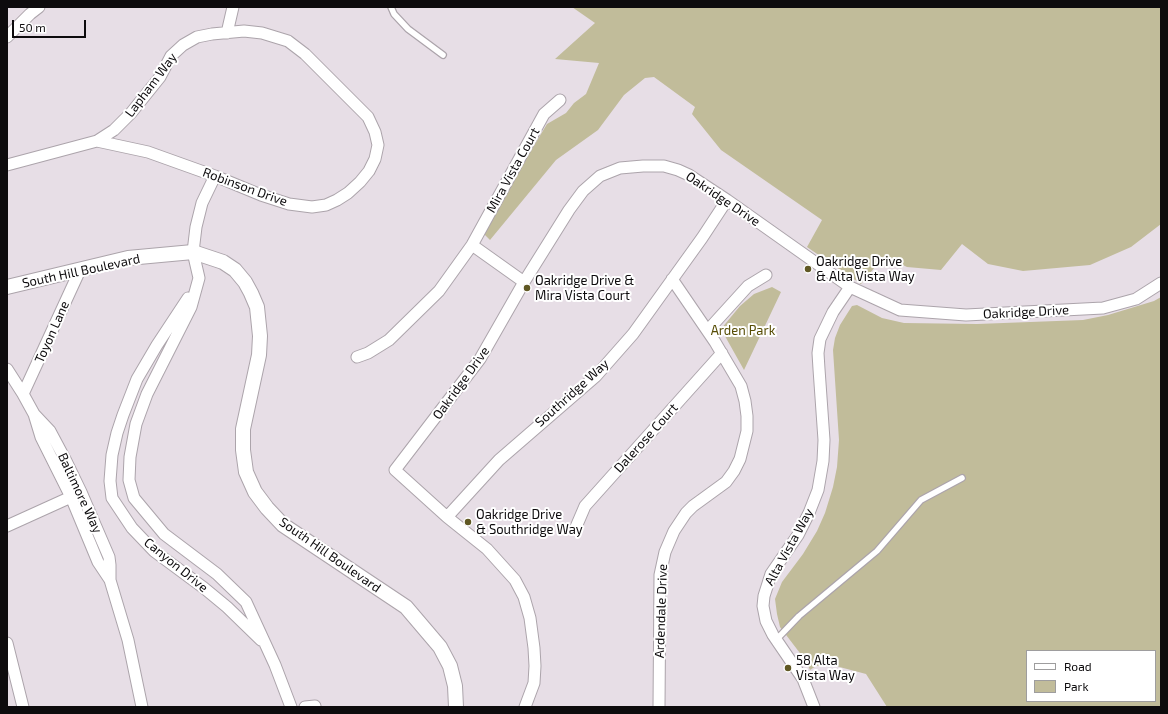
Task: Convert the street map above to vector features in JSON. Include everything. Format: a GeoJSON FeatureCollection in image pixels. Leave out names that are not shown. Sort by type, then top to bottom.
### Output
{"type":"FeatureCollection","features":[{"type":"Feature","properties":{"kind":"street"},"geometry":{"type":"LineString","coordinates":[[7,37],[39,7]]}},
{"type":"Feature","properties":{"kind":"street"},"geometry":{"type":"LineString","coordinates":[[228,33],[233,7]]}},
{"type":"Feature","properties":{"kind":"street","name":"Robinson Drive"},"geometry":{"type":"LineString","coordinates":[[98,141],[148,152],[215,176],[261,195],[289,204],[312,207],[326,205],[338,200],[348,193],[369,171],[375,159],[378,145],[375,132],[368,117],[305,54],[288,41],[262,33],[244,31],[228,33]]}},
{"type":"Feature","properties":{"kind":"street","name":"Lapham Way"},"geometry":{"type":"LineString","coordinates":[[7,165],[98,141],[114,130],[132,113],[160,77],[171,56],[183,45],[197,37],[228,33]]}},
{"type":"Feature","properties":{"kind":"street","name":"Mira Vista Court"},"geometry":{"type":"LineString","coordinates":[[356,357],[389,340],[439,291],[472,245],[544,114],[560,100]]}},
{"type":"Feature","properties":{"kind":"street","name":"Oakridge Drive"},"geometry":{"type":"LineString","coordinates":[[525,707],[534,683],[535,666],[530,618],[524,597],[515,580],[491,554],[395,470],[480,359],[524,282],[569,210],[583,191],[600,176],[620,168],[664,166],[678,170],[689,175],[727,200],[850,287],[900,310],[966,315],[1103,308],[1136,299],[1161,283]]}},
{"type":"Feature","properties":{"kind":"street","name":"Canyon Drive"},"geometry":{"type":"LineString","coordinates":[[215,176],[200,209],[196,227],[193,252],[199,278],[191,307],[147,394],[136,424],[130,457],[129,480],[134,498],[164,534],[217,574],[246,602],[275,665],[291,707]]}},
{"type":"Feature","properties":{"kind":"street","name":"Southridge Way"},"geometry":{"type":"LineString","coordinates":[[447,517],[499,460],[596,376],[633,334],[727,200]]}},
{"type":"Feature","properties":{"kind":"street"},"geometry":{"type":"LineString","coordinates":[[472,245],[524,282]]}},
{"type":"Feature","properties":{"kind":"street","name":"South Hill Boulevard"},"geometry":{"type":"LineString","coordinates":[[7,287],[128,258],[193,252],[223,262],[235,270],[245,282],[257,307],[260,336],[259,355],[242,429],[246,472],[255,492],[267,508],[283,525],[406,607],[440,647],[450,666],[455,686],[456,707]]}},
{"type":"Feature","properties":{"kind":"street","name":"Toyon Lane"},"geometry":{"type":"LineString","coordinates":[[23,394],[80,270]]}},
{"type":"Feature","properties":{"kind":"street"},"geometry":{"type":"LineString","coordinates":[[708,330],[748,286],[766,275]]}},
{"type":"Feature","properties":{"kind":"street","name":"Canyon Drive"},"geometry":{"type":"LineString","coordinates":[[199,278],[183,308],[157,345],[137,379],[117,433],[112,455],[110,481],[112,498],[132,528],[154,551],[227,607],[265,644]]}},
{"type":"Feature","properties":{"kind":"street","name":"Ardendale Drive"},"geometry":{"type":"LineString","coordinates":[[658,707],[660,575],[664,552],[674,531],[686,513],[693,506],[726,482],[734,472],[744,446],[747,424],[745,401],[741,386],[708,330],[672,279]]}},
{"type":"Feature","properties":{"kind":"street","name":"Alta Vista Way"},"geometry":{"type":"LineString","coordinates":[[814,707],[803,679],[776,640],[766,621],[763,606],[764,596],[771,574],[798,536],[818,490],[823,461],[824,440],[818,353],[820,339],[830,318],[850,287]]}},
{"type":"Feature","properties":{"kind":"street","name":"Dalerose Court"},"geometry":{"type":"LineString","coordinates":[[576,527],[585,506],[722,353]]}},
{"type":"Feature","properties":{"kind":"street","name":"Baltimore Way"},"geometry":{"type":"LineString","coordinates":[[7,369],[34,414],[41,437],[71,497],[98,562],[110,580]]}},
{"type":"Feature","properties":{"kind":"street","name":"Baltimore Way"},"geometry":{"type":"LineString","coordinates":[[34,414],[50,432],[81,492],[108,557],[110,565],[110,580],[128,640],[142,707]]}},
{"type":"Feature","properties":{"kind":"street"},"geometry":{"type":"LineString","coordinates":[[7,526],[71,497]]}},
{"type":"Feature","properties":{"kind":"street"},"geometry":{"type":"LineString","coordinates":[[7,643],[23,707]]}},
{"type":"Feature","properties":{"kind":"lane"},"geometry":{"type":"LineString","coordinates":[[391,7],[394,14],[408,29],[442,55]]}},
{"type":"Feature","properties":{"kind":"lane"},"geometry":{"type":"LineString","coordinates":[[776,640],[799,616],[877,551],[921,500],[962,478]]}},
{"type":"Feature","properties":{"kind":"green space"},"geometry":{"type":"Polygon","coordinates":[[[572,7],[1161,7],[1161,224],[1131,247],[1090,265],[1023,271],[988,264],[962,244],[941,270],[907,267],[884,256],[861,284],[807,247],[822,220],[721,150],[692,114],[695,107],[654,77],[645,78],[624,95],[598,130],[556,160],[490,240],[482,232],[547,124],[566,113],[574,103],[586,94],[599,63],[555,59],[595,23],[572,7]]]}},
{"type":"Feature","properties":{"kind":"green space","name":"Arden Park"},"geometry":{"type":"Polygon","coordinates":[[[772,287],[781,292],[744,370],[721,329],[740,306],[754,294],[772,287]]]}},
{"type":"Feature","properties":{"kind":"green space"},"geometry":{"type":"Polygon","coordinates":[[[1161,297],[1161,707],[887,707],[866,674],[832,665],[816,666],[810,670],[806,661],[780,627],[775,599],[782,582],[803,554],[817,531],[825,513],[833,487],[837,467],[839,440],[833,350],[835,338],[840,325],[852,306],[857,305],[882,318],[904,323],[977,324],[1083,320],[1108,315],[1154,301],[1161,297]]]}},
{"type":"Feature","properties":{"kind":"place","name":"Oakridge Drive & Alta Vista Way"},"geometry":{"type":"Point","coordinates":[808,269]}},
{"type":"Feature","properties":{"kind":"place","name":"Oakridge Drive & Mira Vista Court"},"geometry":{"type":"Point","coordinates":[527,288]}},
{"type":"Feature","properties":{"kind":"place","name":"Oakridge Drive & Southridge Way"},"geometry":{"type":"Point","coordinates":[468,522]}},
{"type":"Feature","properties":{"kind":"place","name":"58 Alta Vista Way"},"geometry":{"type":"Point","coordinates":[788,668]}}]}
